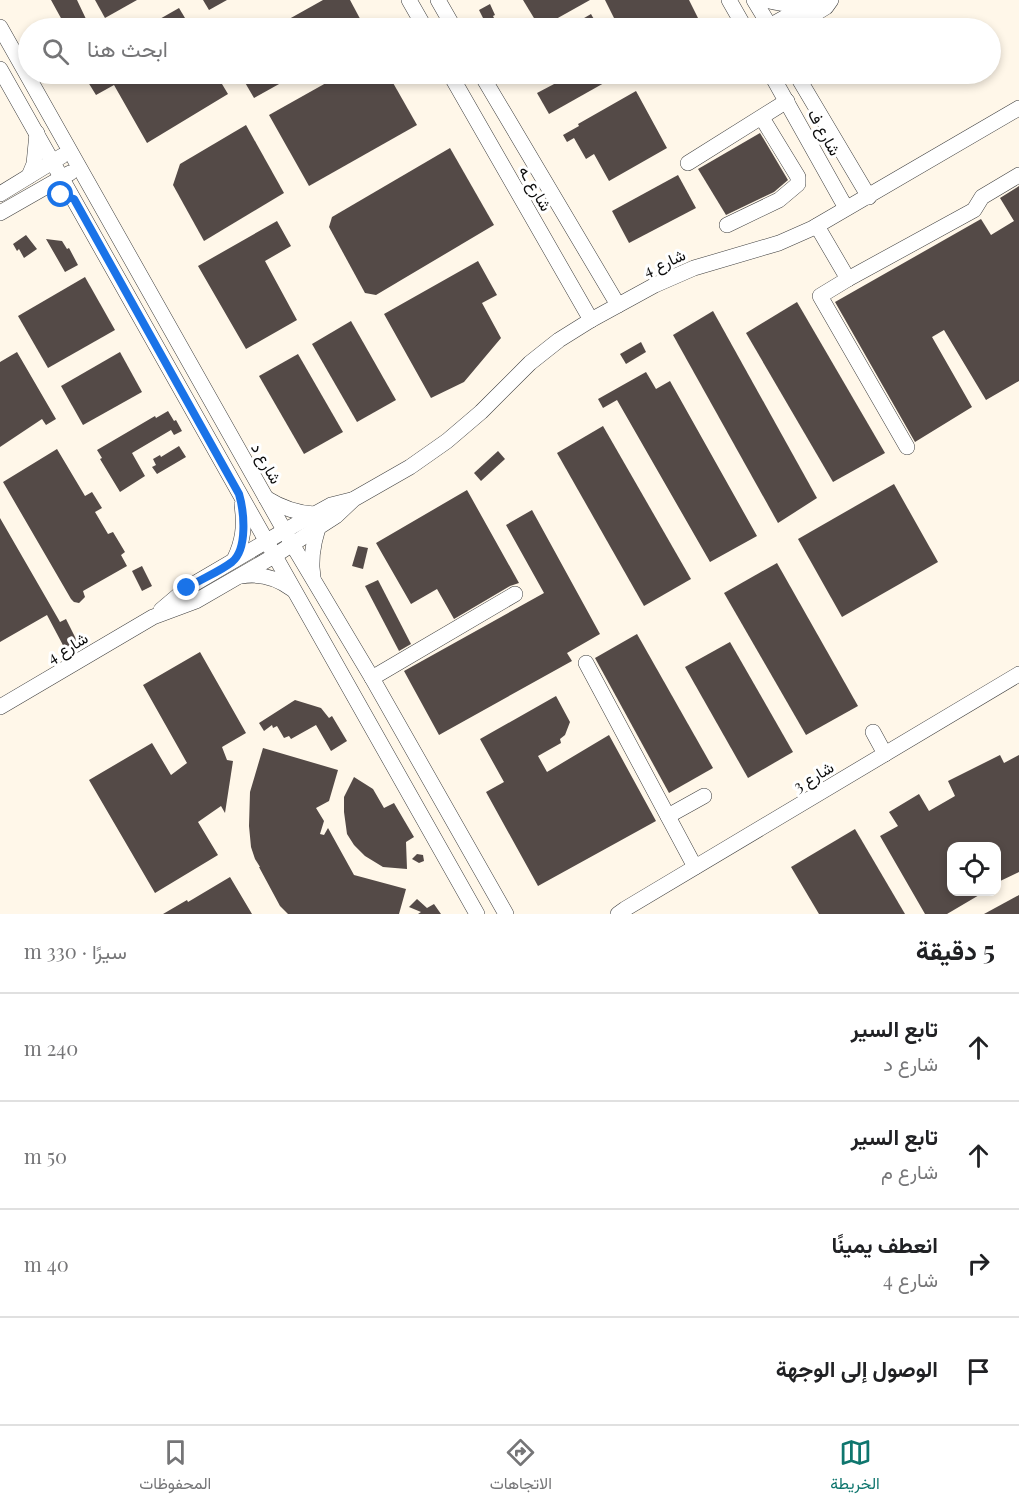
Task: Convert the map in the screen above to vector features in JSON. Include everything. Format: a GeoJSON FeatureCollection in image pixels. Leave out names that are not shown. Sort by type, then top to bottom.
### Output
{"type":"FeatureCollection","features":[{"type":"Feature","properties":{"kind":"street"},"geometry":{"type":"LineString","coordinates":[[438,0],[448,18]]}},
{"type":"Feature","properties":{"kind":"street"},"geometry":{"type":"LineString","coordinates":[[729,0],[740,18]]}},
{"type":"Feature","properties":{"kind":"street"},"geometry":{"type":"LineString","coordinates":[[754,0],[764,18]]}},
{"type":"Feature","properties":{"kind":"street"},"geometry":{"type":"LineString","coordinates":[[766,0],[793,5],[826,7],[831,0]]}},
{"type":"Feature","properties":{"kind":"street"},"geometry":{"type":"LineString","coordinates":[[416,3],[421,18]]}},
{"type":"Feature","properties":{"kind":"street"},"geometry":{"type":"LineString","coordinates":[[789,18],[814,6]]}},
{"type":"Feature","properties":{"kind":"street"},"geometry":{"type":"LineString","coordinates":[[802,18],[814,6]]}},
{"type":"Feature","properties":{"kind":"street","name":"شارع د"},"geometry":{"type":"LineString","coordinates":[[0,27],[18,59]]}},
{"type":"Feature","properties":{"kind":"street"},"geometry":{"type":"LineString","coordinates":[[0,69],[477,914]]}},
{"type":"Feature","properties":{"kind":"street","name":"شارع د"},"geometry":{"type":"LineString","coordinates":[[32,84],[284,531],[372,678],[506,914]]}},
{"type":"Feature","properties":{"kind":"street","name":"شارع ـه"},"geometry":{"type":"LineString","coordinates":[[456,84],[591,320]]}},
{"type":"Feature","properties":{"kind":"street","name":"شارع ـه"},"geometry":{"type":"LineString","coordinates":[[487,84],[618,305]]}},
{"type":"Feature","properties":{"kind":"street","name":"شارع ف"},"geometry":{"type":"LineString","coordinates":[[777,84],[846,208]]}},
{"type":"Feature","properties":{"kind":"street","name":"شارع ف"},"geometry":{"type":"LineString","coordinates":[[802,84],[868,197]]}},
{"type":"Feature","properties":{"kind":"street"},"geometry":{"type":"LineString","coordinates":[[688,163],[787,101]]}},
{"type":"Feature","properties":{"kind":"street","name":"شارع 4"},"geometry":{"type":"LineString","coordinates":[[153,617],[196,601],[292,544],[331,505],[354,499],[411,467],[481,412],[530,363],[559,340],[591,320],[654,285],[694,268],[779,243],[817,226],[1019,108]]}},
{"type":"Feature","properties":{"kind":"street"},"geometry":{"type":"LineString","coordinates":[[727,225],[779,200],[798,184],[798,177],[762,118]]}},
{"type":"Feature","properties":{"kind":"street"},"geometry":{"type":"LineString","coordinates":[[29,176],[34,164],[37,134]]}},
{"type":"Feature","properties":{"kind":"street"},"geometry":{"type":"LineString","coordinates":[[0,194],[70,152]]}},
{"type":"Feature","properties":{"kind":"street"},"geometry":{"type":"LineString","coordinates":[[0,213],[79,168]]}},
{"type":"Feature","properties":{"kind":"street"},"geometry":{"type":"LineString","coordinates":[[907,447],[820,296],[974,210],[982,197],[1019,175]]}},
{"type":"Feature","properties":{"kind":"street"},"geometry":{"type":"LineString","coordinates":[[33,194],[61,195],[74,199]]}},
{"type":"Feature","properties":{"kind":"street"},"geometry":{"type":"LineString","coordinates":[[817,226],[848,279]]}},
{"type":"Feature","properties":{"kind":"street"},"geometry":{"type":"LineString","coordinates":[[234,560],[243,534],[244,520],[239,494]]}},
{"type":"Feature","properties":{"kind":"street"},"geometry":{"type":"LineString","coordinates":[[267,498],[284,508],[316,521],[312,561],[315,583]]}},
{"type":"Feature","properties":{"kind":"street","name":"شارع 4"},"geometry":{"type":"LineString","coordinates":[[0,708],[153,617],[187,588],[234,560],[284,531],[316,521]]}},
{"type":"Feature","properties":{"kind":"street"},"geometry":{"type":"LineString","coordinates":[[238,576],[262,575],[284,583],[293,590]]}},
{"type":"Feature","properties":{"kind":"street"},"geometry":{"type":"LineString","coordinates":[[372,678],[515,594]]}},
{"type":"Feature","properties":{"kind":"street"},"geometry":{"type":"LineString","coordinates":[[586,663],[695,867]]}},
{"type":"Feature","properties":{"kind":"street","name":"شارع 3"},"geometry":{"type":"LineString","coordinates":[[618,912],[1019,674]]}},
{"type":"Feature","properties":{"kind":"street"},"geometry":{"type":"LineString","coordinates":[[873,732],[885,754]]}},
{"type":"Feature","properties":{"kind":"street"},"geometry":{"type":"LineString","coordinates":[[668,816],[704,796]]}},
{"type":"Feature","properties":{"kind":"building"},"geometry":{"type":"Polygon","coordinates":[[[51,0],[77,0],[86,18],[61,18],[51,0]]]}},
{"type":"Feature","properties":{"kind":"building"},"geometry":{"type":"Polygon","coordinates":[[[95,0],[137,0],[105,18],[95,0]]]}},
{"type":"Feature","properties":{"kind":"building"},"geometry":{"type":"Polygon","coordinates":[[[203,0],[227,0],[209,10],[203,0]]]}},
{"type":"Feature","properties":{"kind":"building"},"geometry":{"type":"Polygon","coordinates":[[[323,0],[350,0],[360,18],[291,18],[323,0]]]}},
{"type":"Feature","properties":{"kind":"building"},"geometry":{"type":"Polygon","coordinates":[[[523,0],[590,0],[558,18],[534,18],[523,0]]]}},
{"type":"Feature","properties":{"kind":"building"},"geometry":{"type":"Polygon","coordinates":[[[605,0],[689,0],[698,18],[614,18],[605,0]]]}},
{"type":"Feature","properties":{"kind":"building"},"geometry":{"type":"Polygon","coordinates":[[[490,4],[494,18],[483,18],[479,10],[490,4]]]}},
{"type":"Feature","properties":{"kind":"building"},"geometry":{"type":"Polygon","coordinates":[[[179,8],[185,18],[162,18],[179,8]]]}},
{"type":"Feature","properties":{"kind":"building"},"geometry":{"type":"Polygon","coordinates":[[[89,84],[222,84],[228,94],[147,143],[114,85],[96,95],[89,84]]]}},
{"type":"Feature","properties":{"kind":"building"},"geometry":{"type":"Polygon","coordinates":[[[246,84],[279,84],[254,98],[246,84]]]}},
{"type":"Feature","properties":{"kind":"building"},"geometry":{"type":"Polygon","coordinates":[[[324,84],[394,84],[417,125],[309,186],[269,115],[324,84]]]}},
{"type":"Feature","properties":{"kind":"building"},"geometry":{"type":"Polygon","coordinates":[[[554,84],[602,84],[549,114],[537,93],[554,84]]]}},
{"type":"Feature","properties":{"kind":"building"},"geometry":{"type":"Polygon","coordinates":[[[636,91],[667,148],[609,181],[594,154],[586,159],[574,138],[567,142],[563,135],[636,91]]]}},
{"type":"Feature","properties":{"kind":"building"},"geometry":{"type":"Polygon","coordinates":[[[246,125],[284,193],[204,241],[173,185],[180,164],[246,125]]]}},
{"type":"Feature","properties":{"kind":"building"},"geometry":{"type":"Polygon","coordinates":[[[760,133],[788,180],[774,192],[726,215],[698,169],[760,133]]]}},
{"type":"Feature","properties":{"kind":"building"},"geometry":{"type":"Polygon","coordinates":[[[450,148],[494,225],[376,295],[365,293],[329,227],[332,217],[450,148]]]}},
{"type":"Feature","properties":{"kind":"building"},"geometry":{"type":"Polygon","coordinates":[[[678,175],[696,208],[629,243],[612,211],[678,175]]]}},
{"type":"Feature","properties":{"kind":"building"},"geometry":{"type":"Polygon","coordinates":[[[1019,186],[1019,381],[986,400],[944,330],[932,337],[972,407],[915,442],[835,302],[981,219],[991,235],[1014,221],[1000,198],[1019,186]]]}},
{"type":"Feature","properties":{"kind":"building"},"geometry":{"type":"Polygon","coordinates":[[[277,221],[291,246],[265,261],[297,320],[246,349],[198,266],[277,221]]]}},
{"type":"Feature","properties":{"kind":"building"},"geometry":{"type":"Polygon","coordinates":[[[26,235],[37,249],[24,258],[13,244],[26,235]]]}},
{"type":"Feature","properties":{"kind":"building"},"geometry":{"type":"Polygon","coordinates":[[[46,239],[62,241],[67,249],[69,248],[78,265],[65,272],[46,239]]]}},
{"type":"Feature","properties":{"kind":"building"},"geometry":{"type":"Polygon","coordinates":[[[478,261],[497,295],[482,303],[501,338],[464,382],[431,398],[384,314],[478,261]]]}},
{"type":"Feature","properties":{"kind":"building"},"geometry":{"type":"Polygon","coordinates":[[[85,277],[115,330],[48,368],[18,316],[85,277]]]}},
{"type":"Feature","properties":{"kind":"building"},"geometry":{"type":"Polygon","coordinates":[[[797,302],[885,453],[833,482],[746,333],[797,302]]]}},
{"type":"Feature","properties":{"kind":"building"},"geometry":{"type":"Polygon","coordinates":[[[713,311],[817,498],[778,523],[673,335],[713,311]]]}},
{"type":"Feature","properties":{"kind":"building"},"geometry":{"type":"Polygon","coordinates":[[[351,321],[396,400],[357,422],[312,344],[351,321]]]}},
{"type":"Feature","properties":{"kind":"building"},"geometry":{"type":"Polygon","coordinates":[[[641,342],[646,352],[626,364],[620,354],[641,342]]]}},
{"type":"Feature","properties":{"kind":"building"},"geometry":{"type":"Polygon","coordinates":[[[17,352],[56,419],[46,425],[42,419],[0,447],[0,362],[17,352]]]}},
{"type":"Feature","properties":{"kind":"building"},"geometry":{"type":"Polygon","coordinates":[[[120,352],[142,392],[83,425],[61,386],[120,352]]]}},
{"type":"Feature","properties":{"kind":"building"},"geometry":{"type":"Polygon","coordinates":[[[298,354],[343,432],[304,454],[259,376],[298,354]]]}},
{"type":"Feature","properties":{"kind":"building"},"geometry":{"type":"Polygon","coordinates":[[[646,372],[656,389],[670,381],[757,536],[710,562],[617,400],[603,408],[598,399],[646,372]]]}},
{"type":"Feature","properties":{"kind":"building"},"geometry":{"type":"Polygon","coordinates":[[[168,411],[182,431],[174,435],[171,430],[132,453],[145,476],[120,492],[97,450],[155,416],[156,418],[168,411]]]}},
{"type":"Feature","properties":{"kind":"building"},"geometry":{"type":"Polygon","coordinates":[[[603,426],[691,579],[644,606],[557,453],[603,426]]]}},
{"type":"Feature","properties":{"kind":"building"},"geometry":{"type":"Polygon","coordinates":[[[179,446],[186,457],[157,474],[152,467],[156,465],[153,459],[179,446]]]}},
{"type":"Feature","properties":{"kind":"building"},"geometry":{"type":"Polygon","coordinates":[[[57,449],[85,496],[92,492],[102,508],[95,512],[108,534],[113,532],[125,552],[121,555],[127,566],[83,591],[85,597],[79,603],[71,599],[3,482],[57,449]]]}},
{"type":"Feature","properties":{"kind":"building"},"geometry":{"type":"Polygon","coordinates":[[[498,451],[505,459],[481,481],[474,473],[498,451]]]}},
{"type":"Feature","properties":{"kind":"building"},"geometry":{"type":"Polygon","coordinates":[[[894,484],[938,562],[842,617],[798,539],[894,484]]]}},
{"type":"Feature","properties":{"kind":"building"},"geometry":{"type":"Polygon","coordinates":[[[467,490],[519,583],[454,619],[437,589],[411,604],[376,543],[467,490]]]}},
{"type":"Feature","properties":{"kind":"building"},"geometry":{"type":"Polygon","coordinates":[[[532,510],[600,634],[567,653],[572,661],[439,735],[404,671],[544,593],[506,525],[532,510]]]}},
{"type":"Feature","properties":{"kind":"building"},"geometry":{"type":"Polygon","coordinates":[[[0,518],[60,622],[66,619],[78,643],[65,649],[47,615],[0,642],[0,518]]]}},
{"type":"Feature","properties":{"kind":"building"},"geometry":{"type":"Polygon","coordinates":[[[358,546],[368,548],[363,569],[352,566],[358,546]]]}},
{"type":"Feature","properties":{"kind":"building"},"geometry":{"type":"Polygon","coordinates":[[[777,563],[858,706],[806,735],[724,593],[777,563]]]}},
{"type":"Feature","properties":{"kind":"building"},"geometry":{"type":"Polygon","coordinates":[[[142,566],[152,586],[142,591],[132,571],[142,566]]]}},
{"type":"Feature","properties":{"kind":"building"},"geometry":{"type":"Polygon","coordinates":[[[378,580],[411,644],[399,651],[365,586],[378,580]]]}},
{"type":"Feature","properties":{"kind":"building"},"geometry":{"type":"Polygon","coordinates":[[[637,634],[713,768],[669,793],[595,658],[637,634]]]}},
{"type":"Feature","properties":{"kind":"building"},"geometry":{"type":"Polygon","coordinates":[[[730,642],[793,752],[748,778],[685,667],[730,642]]]}},
{"type":"Feature","properties":{"kind":"building"},"geometry":{"type":"Polygon","coordinates":[[[200,652],[246,733],[222,747],[227,760],[233,761],[225,813],[221,806],[198,822],[218,855],[155,893],[89,780],[152,743],[171,775],[187,763],[143,685],[200,652]]]}},
{"type":"Feature","properties":{"kind":"building"},"geometry":{"type":"Polygon","coordinates":[[[556,696],[570,722],[565,735],[560,739],[561,743],[538,756],[547,772],[609,735],[656,821],[538,886],[486,792],[504,782],[480,739],[556,696]]]}},
{"type":"Feature","properties":{"kind":"building"},"geometry":{"type":"Polygon","coordinates":[[[295,700],[321,708],[329,718],[332,716],[347,741],[331,751],[316,725],[291,739],[289,736],[284,738],[277,726],[273,728],[272,725],[264,731],[259,723],[295,700]]]}},
{"type":"Feature","properties":{"kind":"building"},"geometry":{"type":"Polygon","coordinates":[[[263,748],[338,770],[329,801],[316,808],[324,821],[320,834],[324,835],[328,828],[354,875],[406,889],[399,914],[288,914],[280,906],[251,847],[250,792],[263,748]]]}},
{"type":"Feature","properties":{"kind":"building"},"geometry":{"type":"Polygon","coordinates":[[[1000,755],[1004,763],[1019,755],[1019,872],[1001,881],[1001,842],[947,842],[947,896],[978,896],[947,914],[925,914],[880,836],[898,826],[889,812],[919,794],[929,811],[955,796],[948,781],[1000,755]]]}},
{"type":"Feature","properties":{"kind":"building"},"geometry":{"type":"Polygon","coordinates":[[[354,777],[373,789],[384,808],[394,803],[414,837],[406,842],[407,869],[383,867],[365,856],[347,834],[344,797],[354,777]]]}},
{"type":"Feature","properties":{"kind":"building"},"geometry":{"type":"Polygon","coordinates":[[[855,829],[905,914],[819,914],[791,867],[855,829]]]}},
{"type":"Feature","properties":{"kind":"building"},"geometry":{"type":"Polygon","coordinates":[[[417,854],[423,855],[424,861],[419,863],[412,859],[417,854]]]}},
{"type":"Feature","properties":{"kind":"building"},"geometry":{"type":"Polygon","coordinates":[[[230,877],[252,914],[163,914],[187,900],[188,902],[230,877]]]}},
{"type":"Feature","properties":{"kind":"building"},"geometry":{"type":"Polygon","coordinates":[[[1019,895],[1019,914],[984,914],[1019,895]]]}},
{"type":"Feature","properties":{"kind":"building"},"geometry":{"type":"Polygon","coordinates":[[[417,899],[427,908],[434,904],[441,914],[418,914],[421,912],[409,907],[417,899]]]}},
{"type":"Feature","properties":{"kind":"route"},"geometry":{"type":"LineString","coordinates":[[61,195],[74,199],[239,494],[244,520],[243,534],[234,560],[187,588]]}}]}
